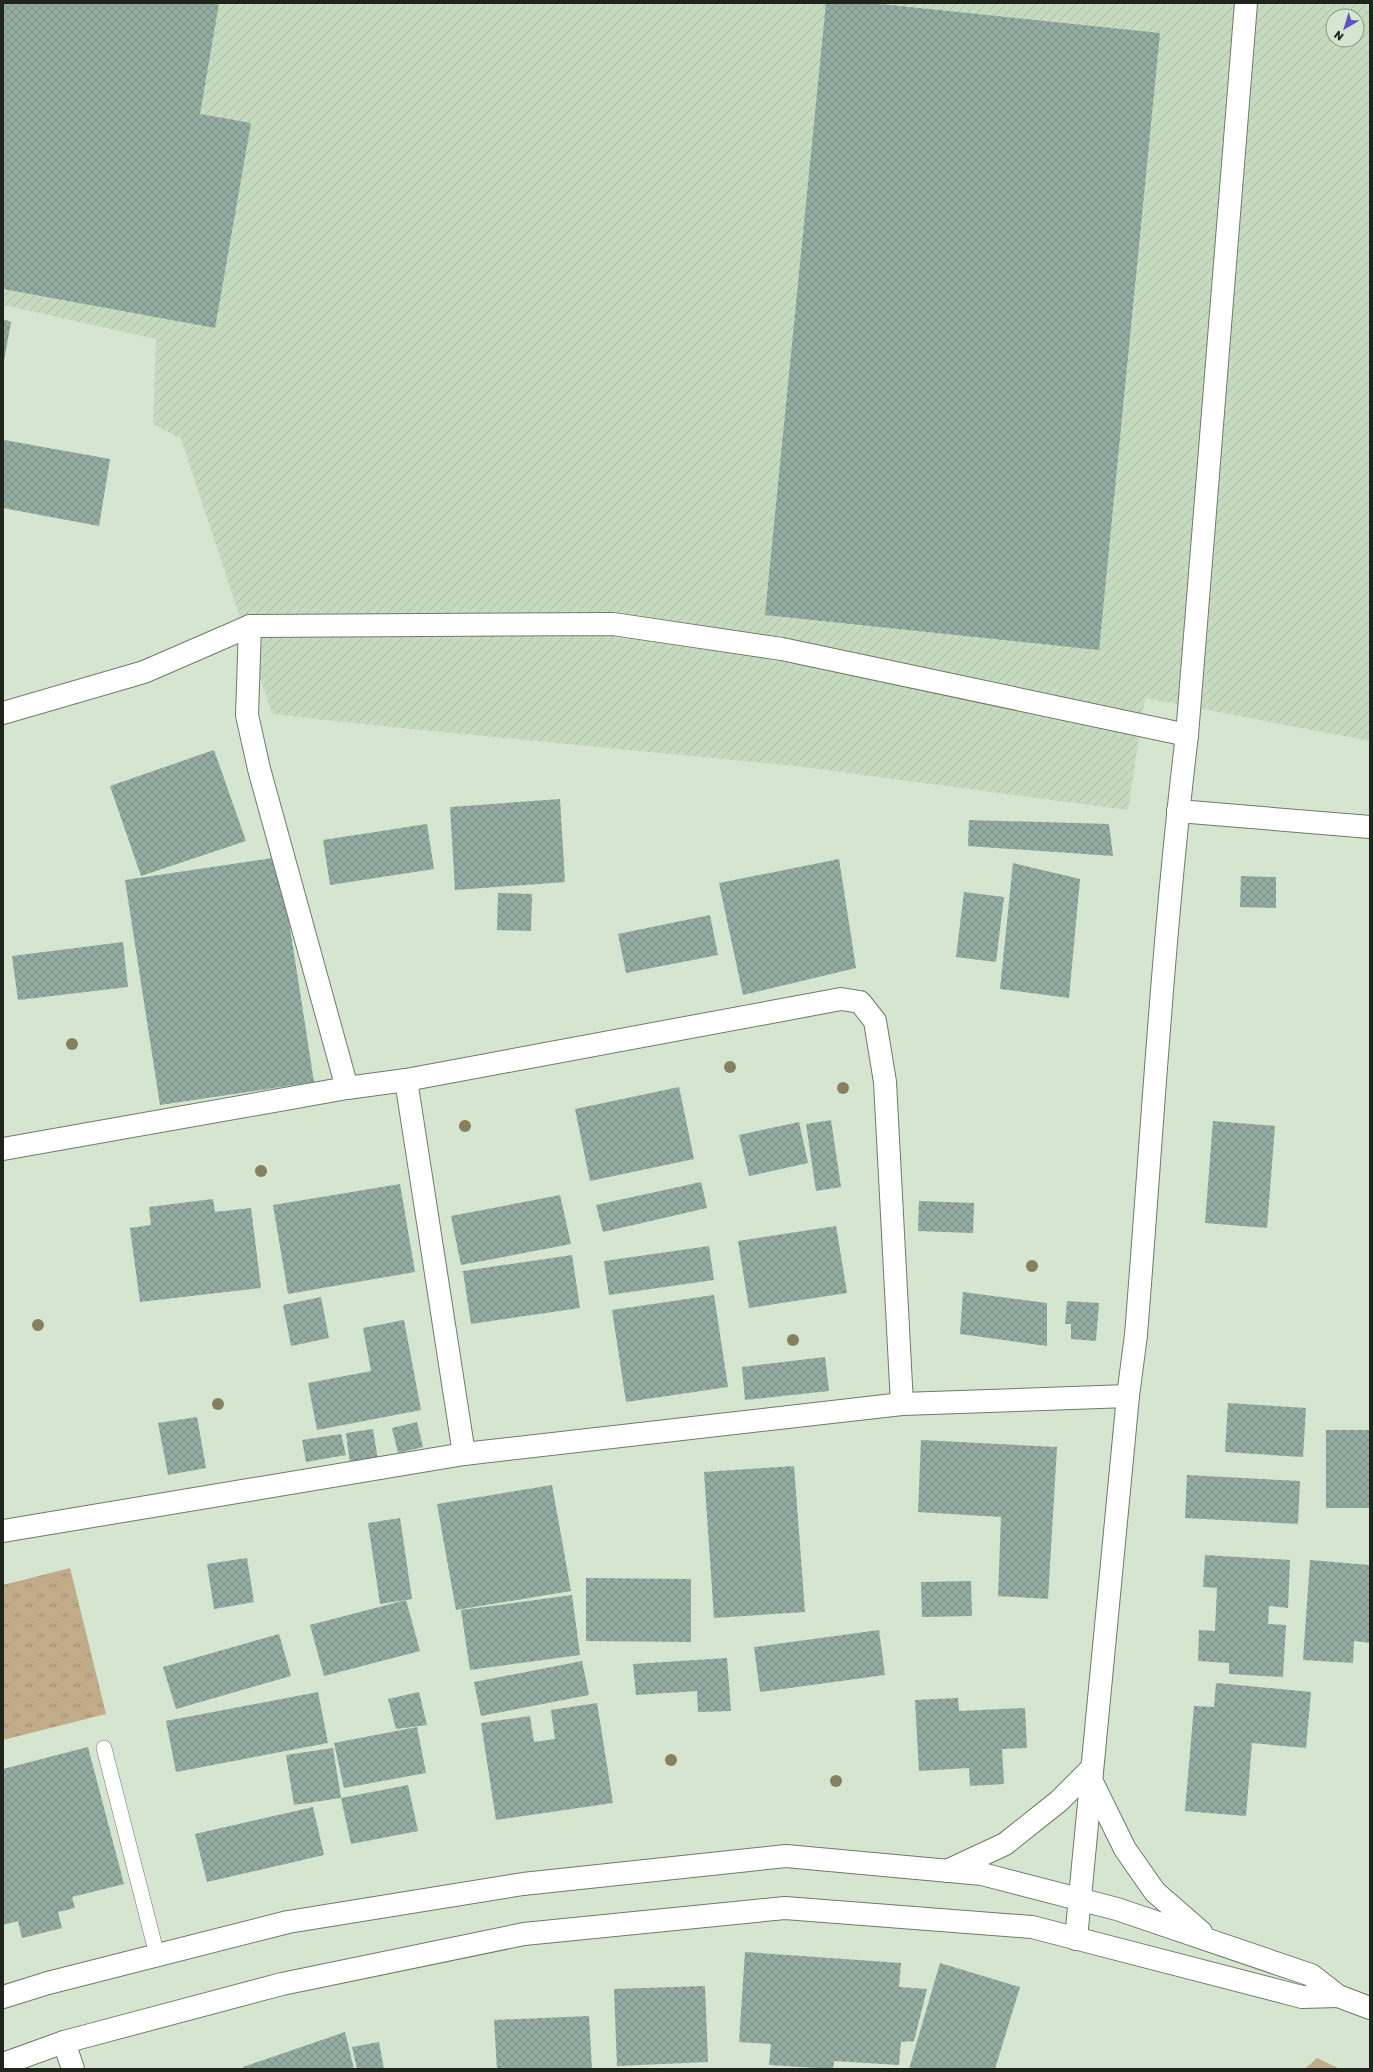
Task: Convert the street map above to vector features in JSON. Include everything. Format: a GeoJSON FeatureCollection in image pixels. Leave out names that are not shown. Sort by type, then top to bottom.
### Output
{"type":"FeatureCollection","features":[{"type":"Feature","properties":{"kind":"street"},"geometry":{"type":"LineString","coordinates":[[1076,1939],[1128,1396],[1136,1335],[1178,811],[1187,735],[1246,3]]}},
{"type":"Feature","properties":{"kind":"street"},"geometry":{"type":"LineString","coordinates":[[3,713],[144,672],[250,626],[613,624],[782,650],[1187,735]]}},
{"type":"Feature","properties":{"kind":"street"},"geometry":{"type":"LineString","coordinates":[[250,626],[247,715],[259,769],[347,1088]]}},
{"type":"Feature","properties":{"kind":"street"},"geometry":{"type":"LineString","coordinates":[[1178,811],[1370,827]]}},
{"type":"Feature","properties":{"kind":"street"},"geometry":{"type":"LineString","coordinates":[[3,1149],[347,1088],[406,1080],[841,999],[860,1002],[875,1021],[885,1082],[902,1404]]}},
{"type":"Feature","properties":{"kind":"street"},"geometry":{"type":"LineString","coordinates":[[406,1080],[464,1454]]}},
{"type":"Feature","properties":{"kind":"street"},"geometry":{"type":"LineString","coordinates":[[3,1530],[464,1454],[902,1404],[1128,1396]]}},
{"type":"Feature","properties":{"kind":"street"},"geometry":{"type":"LineString","coordinates":[[947,1871],[1005,1844],[1091,1774]]}},
{"type":"Feature","properties":{"kind":"street"},"geometry":{"type":"LineString","coordinates":[[1091,1774],[1125,1849],[1155,1892],[1210,1940]]}},
{"type":"Feature","properties":{"kind":"street"},"geometry":{"type":"LineString","coordinates":[[3,1997],[48,1983],[288,1922],[538,1882],[786,1856],[982,1874],[1080,1899],[1118,1909],[1310,1975],[1338,1996],[1370,2008]]}},
{"type":"Feature","properties":{"kind":"street"},"geometry":{"type":"LineString","coordinates":[[3,2064],[64,2042],[282,1984],[524,1934],[785,1908],[1032,1927],[1302,1997],[1338,1996]]}},
{"type":"Feature","properties":{"kind":"street"},"geometry":{"type":"LineString","coordinates":[[64,2042],[73,2069]]}},
{"type":"Feature","properties":{"kind":"lane"},"geometry":{"type":"LineString","coordinates":[[104,1748],[157,1955]]}},
{"type":"Feature","properties":{"kind":"shaded area"},"geometry":{"type":"Polygon","coordinates":[[[3,3],[1370,3],[1370,741],[1145,698],[1128,810],[796,766],[272,714],[181,439],[153,424],[156,339],[3,305],[3,3]]]}},
{"type":"Feature","properties":{"kind":"green space"},"geometry":{"type":"Polygon","coordinates":[[[70,1568],[106,1714],[3,1740],[3,1585],[70,1568]]]}},
{"type":"Feature","properties":{"kind":"green space"},"geometry":{"type":"Polygon","coordinates":[[[1317,2058],[1340,2069],[1305,2069],[1317,2058]]]}},
{"type":"Feature","properties":{"kind":"building"},"geometry":{"type":"Polygon","coordinates":[[[3,3],[219,3],[200,114],[251,123],[215,328],[3,289],[3,3]]]}},
{"type":"Feature","properties":{"kind":"building"},"geometry":{"type":"Polygon","coordinates":[[[826,3],[871,3],[1160,33],[1099,650],[765,615],[826,3]]]}},
{"type":"Feature","properties":{"kind":"building"},"geometry":{"type":"Polygon","coordinates":[[[3,319],[11,322],[4,361],[3,361],[3,319]]]}},
{"type":"Feature","properties":{"kind":"building"},"geometry":{"type":"Polygon","coordinates":[[[4,440],[110,459],[99,526],[3,508],[4,440]]]}},
{"type":"Feature","properties":{"kind":"building"},"geometry":{"type":"Polygon","coordinates":[[[214,750],[246,841],[141,876],[110,786],[214,750]]]}},
{"type":"Feature","properties":{"kind":"building"},"geometry":{"type":"Polygon","coordinates":[[[560,799],[565,882],[455,890],[450,807],[560,799]]]}},
{"type":"Feature","properties":{"kind":"building"},"geometry":{"type":"Polygon","coordinates":[[[969,820],[1109,824],[1113,856],[968,846],[969,820]]]}},
{"type":"Feature","properties":{"kind":"building"},"geometry":{"type":"Polygon","coordinates":[[[427,824],[434,869],[330,885],[323,840],[427,824]]]}},
{"type":"Feature","properties":{"kind":"building"},"geometry":{"type":"Polygon","coordinates":[[[279,857],[314,1082],[160,1105],[125,880],[279,857]]]}},
{"type":"Feature","properties":{"kind":"building"},"geometry":{"type":"Polygon","coordinates":[[[839,859],[856,968],[743,995],[719,883],[839,859]]]}},
{"type":"Feature","properties":{"kind":"building"},"geometry":{"type":"Polygon","coordinates":[[[1013,863],[1080,879],[1069,998],[1000,989],[1013,863]]]}},
{"type":"Feature","properties":{"kind":"building"},"geometry":{"type":"Polygon","coordinates":[[[1241,876],[1276,877],[1276,908],[1240,907],[1241,876]]]}},
{"type":"Feature","properties":{"kind":"building"},"geometry":{"type":"Polygon","coordinates":[[[964,892],[1004,897],[996,962],[956,957],[964,892]]]}},
{"type":"Feature","properties":{"kind":"building"},"geometry":{"type":"Polygon","coordinates":[[[498,893],[532,894],[531,931],[497,930],[498,893]]]}},
{"type":"Feature","properties":{"kind":"building"},"geometry":{"type":"Polygon","coordinates":[[[710,915],[718,955],[626,973],[618,934],[710,915]]]}},
{"type":"Feature","properties":{"kind":"building"},"geometry":{"type":"Polygon","coordinates":[[[123,942],[128,987],[18,1000],[12,956],[123,942]]]}},
{"type":"Feature","properties":{"kind":"building"},"geometry":{"type":"Polygon","coordinates":[[[679,1087],[694,1159],[590,1181],[575,1109],[679,1087]]]}},
{"type":"Feature","properties":{"kind":"building"},"geometry":{"type":"Polygon","coordinates":[[[831,1120],[841,1187],[816,1191],[806,1124],[831,1120]]]}},
{"type":"Feature","properties":{"kind":"building"},"geometry":{"type":"Polygon","coordinates":[[[1213,1121],[1275,1126],[1267,1228],[1205,1223],[1213,1121]]]}},
{"type":"Feature","properties":{"kind":"building"},"geometry":{"type":"Polygon","coordinates":[[[799,1122],[808,1163],[749,1176],[739,1135],[799,1122]]]}},
{"type":"Feature","properties":{"kind":"building"},"geometry":{"type":"Polygon","coordinates":[[[701,1182],[707,1208],[603,1232],[596,1205],[701,1182]]]}},
{"type":"Feature","properties":{"kind":"building"},"geometry":{"type":"Polygon","coordinates":[[[400,1184],[415,1272],[288,1294],[273,1205],[400,1184]]]}},
{"type":"Feature","properties":{"kind":"building"},"geometry":{"type":"Polygon","coordinates":[[[560,1195],[571,1244],[461,1265],[451,1216],[560,1195]]]}},
{"type":"Feature","properties":{"kind":"building"},"geometry":{"type":"Polygon","coordinates":[[[213,1199],[215,1212],[251,1208],[261,1288],[140,1302],[130,1228],[151,1225],[149,1207],[213,1199]]]}},
{"type":"Feature","properties":{"kind":"building"},"geometry":{"type":"Polygon","coordinates":[[[919,1201],[974,1203],[973,1233],[918,1231],[919,1201]]]}},
{"type":"Feature","properties":{"kind":"building"},"geometry":{"type":"Polygon","coordinates":[[[836,1226],[847,1293],[749,1308],[738,1241],[836,1226]]]}},
{"type":"Feature","properties":{"kind":"building"},"geometry":{"type":"Polygon","coordinates":[[[709,1246],[714,1280],[609,1295],[604,1261],[709,1246]]]}},
{"type":"Feature","properties":{"kind":"building"},"geometry":{"type":"Polygon","coordinates":[[[572,1255],[580,1308],[471,1324],[463,1271],[572,1255]]]}},
{"type":"Feature","properties":{"kind":"building"},"geometry":{"type":"Polygon","coordinates":[[[963,1292],[1047,1303],[1047,1346],[960,1334],[963,1292]]]}},
{"type":"Feature","properties":{"kind":"building"},"geometry":{"type":"Polygon","coordinates":[[[714,1295],[728,1387],[626,1402],[612,1310],[714,1295]]]}},
{"type":"Feature","properties":{"kind":"building"},"geometry":{"type":"Polygon","coordinates":[[[321,1297],[329,1338],[291,1346],[283,1305],[321,1297]]]}},
{"type":"Feature","properties":{"kind":"building"},"geometry":{"type":"Polygon","coordinates":[[[1067,1301],[1099,1303],[1096,1341],[1071,1339],[1071,1324],[1065,1324],[1067,1301]]]}},
{"type":"Feature","properties":{"kind":"building"},"geometry":{"type":"Polygon","coordinates":[[[404,1320],[421,1410],[317,1430],[308,1383],[371,1371],[363,1328],[404,1320]]]}},
{"type":"Feature","properties":{"kind":"building"},"geometry":{"type":"Polygon","coordinates":[[[825,1357],[829,1391],[745,1400],[742,1367],[825,1357]]]}},
{"type":"Feature","properties":{"kind":"building"},"geometry":{"type":"Polygon","coordinates":[[[1228,1403],[1306,1408],[1303,1457],[1225,1452],[1228,1403]]]}},
{"type":"Feature","properties":{"kind":"building"},"geometry":{"type":"Polygon","coordinates":[[[197,1417],[206,1468],[168,1475],[158,1423],[197,1417]]]}},
{"type":"Feature","properties":{"kind":"building"},"geometry":{"type":"Polygon","coordinates":[[[417,1422],[423,1447],[398,1453],[392,1428],[417,1422]]]}},
{"type":"Feature","properties":{"kind":"building"},"geometry":{"type":"Polygon","coordinates":[[[373,1429],[378,1460],[350,1464],[346,1433],[373,1429]]]}},
{"type":"Feature","properties":{"kind":"building"},"geometry":{"type":"Polygon","coordinates":[[[1326,1430],[1370,1430],[1370,1508],[1326,1508],[1326,1430]]]}},
{"type":"Feature","properties":{"kind":"building"},"geometry":{"type":"Polygon","coordinates":[[[341,1434],[346,1455],[306,1462],[302,1440],[341,1434]]]}},
{"type":"Feature","properties":{"kind":"building"},"geometry":{"type":"Polygon","coordinates":[[[921,1440],[1057,1447],[1048,1599],[998,1596],[1001,1517],[918,1512],[921,1440]]]}},
{"type":"Feature","properties":{"kind":"building"},"geometry":{"type":"Polygon","coordinates":[[[794,1466],[805,1612],[714,1618],[704,1472],[794,1466]]]}},
{"type":"Feature","properties":{"kind":"building"},"geometry":{"type":"Polygon","coordinates":[[[1187,1475],[1300,1481],[1298,1524],[1185,1518],[1187,1475]]]}},
{"type":"Feature","properties":{"kind":"building"},"geometry":{"type":"Polygon","coordinates":[[[552,1485],[571,1591],[456,1610],[437,1504],[552,1485]]]}},
{"type":"Feature","properties":{"kind":"building"},"geometry":{"type":"Polygon","coordinates":[[[400,1518],[412,1599],[380,1604],[368,1523],[400,1518]]]}},
{"type":"Feature","properties":{"kind":"building"},"geometry":{"type":"Polygon","coordinates":[[[1205,1555],[1290,1560],[1288,1608],[1269,1606],[1268,1624],[1286,1625],[1283,1677],[1229,1674],[1229,1663],[1198,1661],[1199,1630],[1215,1631],[1217,1588],[1203,1587],[1205,1555]]]}},
{"type":"Feature","properties":{"kind":"building"},"geometry":{"type":"Polygon","coordinates":[[[247,1558],[254,1602],[214,1609],[207,1564],[247,1558]]]}},
{"type":"Feature","properties":{"kind":"building"},"geometry":{"type":"Polygon","coordinates":[[[1310,1560],[1370,1565],[1370,1643],[1354,1641],[1353,1663],[1303,1660],[1310,1560]]]}},
{"type":"Feature","properties":{"kind":"building"},"geometry":{"type":"Polygon","coordinates":[[[586,1578],[691,1579],[691,1642],[586,1641],[586,1578]]]}},
{"type":"Feature","properties":{"kind":"building"},"geometry":{"type":"Polygon","coordinates":[[[971,1581],[972,1616],[922,1617],[921,1582],[971,1581]]]}},
{"type":"Feature","properties":{"kind":"building"},"geometry":{"type":"Polygon","coordinates":[[[572,1595],[580,1655],[470,1670],[461,1610],[572,1595]]]}},
{"type":"Feature","properties":{"kind":"building"},"geometry":{"type":"Polygon","coordinates":[[[406,1600],[420,1651],[324,1676],[310,1625],[406,1600]]]}},
{"type":"Feature","properties":{"kind":"building"},"geometry":{"type":"Polygon","coordinates":[[[879,1630],[885,1675],[760,1692],[754,1647],[879,1630]]]}},
{"type":"Feature","properties":{"kind":"building"},"geometry":{"type":"Polygon","coordinates":[[[279,1634],[291,1676],[176,1709],[163,1667],[279,1634]]]}},
{"type":"Feature","properties":{"kind":"building"},"geometry":{"type":"Polygon","coordinates":[[[727,1658],[731,1711],[698,1712],[697,1691],[636,1695],[633,1664],[727,1658]]]}},
{"type":"Feature","properties":{"kind":"building"},"geometry":{"type":"Polygon","coordinates":[[[582,1661],[589,1695],[481,1716],[474,1682],[582,1661]]]}},
{"type":"Feature","properties":{"kind":"building"},"geometry":{"type":"Polygon","coordinates":[[[1216,1683],[1311,1692],[1306,1748],[1252,1743],[1246,1816],[1185,1811],[1194,1706],[1214,1707],[1216,1683]]]}},
{"type":"Feature","properties":{"kind":"building"},"geometry":{"type":"Polygon","coordinates":[[[318,1692],[328,1743],[176,1772],[166,1721],[318,1692]]]}},
{"type":"Feature","properties":{"kind":"building"},"geometry":{"type":"Polygon","coordinates":[[[419,1692],[427,1725],[396,1729],[388,1699],[419,1692]]]}},
{"type":"Feature","properties":{"kind":"building"},"geometry":{"type":"Polygon","coordinates":[[[958,1698],[959,1711],[1025,1708],[1027,1748],[1002,1749],[1004,1784],[970,1786],[969,1768],[919,1771],[915,1700],[958,1698]]]}},
{"type":"Feature","properties":{"kind":"building"},"geometry":{"type":"Polygon","coordinates":[[[597,1703],[613,1803],[496,1820],[481,1723],[530,1716],[534,1742],[555,1739],[551,1710],[597,1703]]]}},
{"type":"Feature","properties":{"kind":"building"},"geometry":{"type":"Polygon","coordinates":[[[417,1727],[426,1773],[344,1788],[334,1743],[417,1727]]]}},
{"type":"Feature","properties":{"kind":"building"},"geometry":{"type":"Polygon","coordinates":[[[88,1747],[124,1884],[72,1897],[75,1908],[58,1912],[62,1928],[22,1938],[18,1921],[3,1925],[3,1769],[88,1747]]]}},
{"type":"Feature","properties":{"kind":"building"},"geometry":{"type":"Polygon","coordinates":[[[333,1748],[341,1798],[294,1805],[286,1755],[333,1748]]]}},
{"type":"Feature","properties":{"kind":"building"},"geometry":{"type":"Polygon","coordinates":[[[408,1785],[418,1831],[351,1844],[341,1798],[408,1785]]]}},
{"type":"Feature","properties":{"kind":"building"},"geometry":{"type":"Polygon","coordinates":[[[313,1807],[324,1855],[207,1882],[195,1834],[313,1807]]]}},
{"type":"Feature","properties":{"kind":"building"},"geometry":{"type":"Polygon","coordinates":[[[745,1952],[901,1963],[899,1987],[927,1989],[914,2041],[901,2042],[899,2065],[834,2061],[833,2069],[769,2065],[771,2044],[739,2042],[745,1952]]]}},
{"type":"Feature","properties":{"kind":"building"},"geometry":{"type":"Polygon","coordinates":[[[940,1963],[1020,1987],[995,2069],[909,2069],[940,1963]]]}},
{"type":"Feature","properties":{"kind":"building"},"geometry":{"type":"Polygon","coordinates":[[[705,1986],[708,2062],[617,2066],[614,1989],[705,1986]]]}},
{"type":"Feature","properties":{"kind":"building"},"geometry":{"type":"Polygon","coordinates":[[[589,2016],[592,2069],[497,2069],[494,2020],[589,2016]]]}},
{"type":"Feature","properties":{"kind":"building"},"geometry":{"type":"Polygon","coordinates":[[[345,2032],[354,2069],[244,2069],[243,2067],[345,2032]]]}},
{"type":"Feature","properties":{"kind":"building"},"geometry":{"type":"Polygon","coordinates":[[[379,2042],[384,2069],[357,2069],[352,2047],[379,2042]]]}}]}
